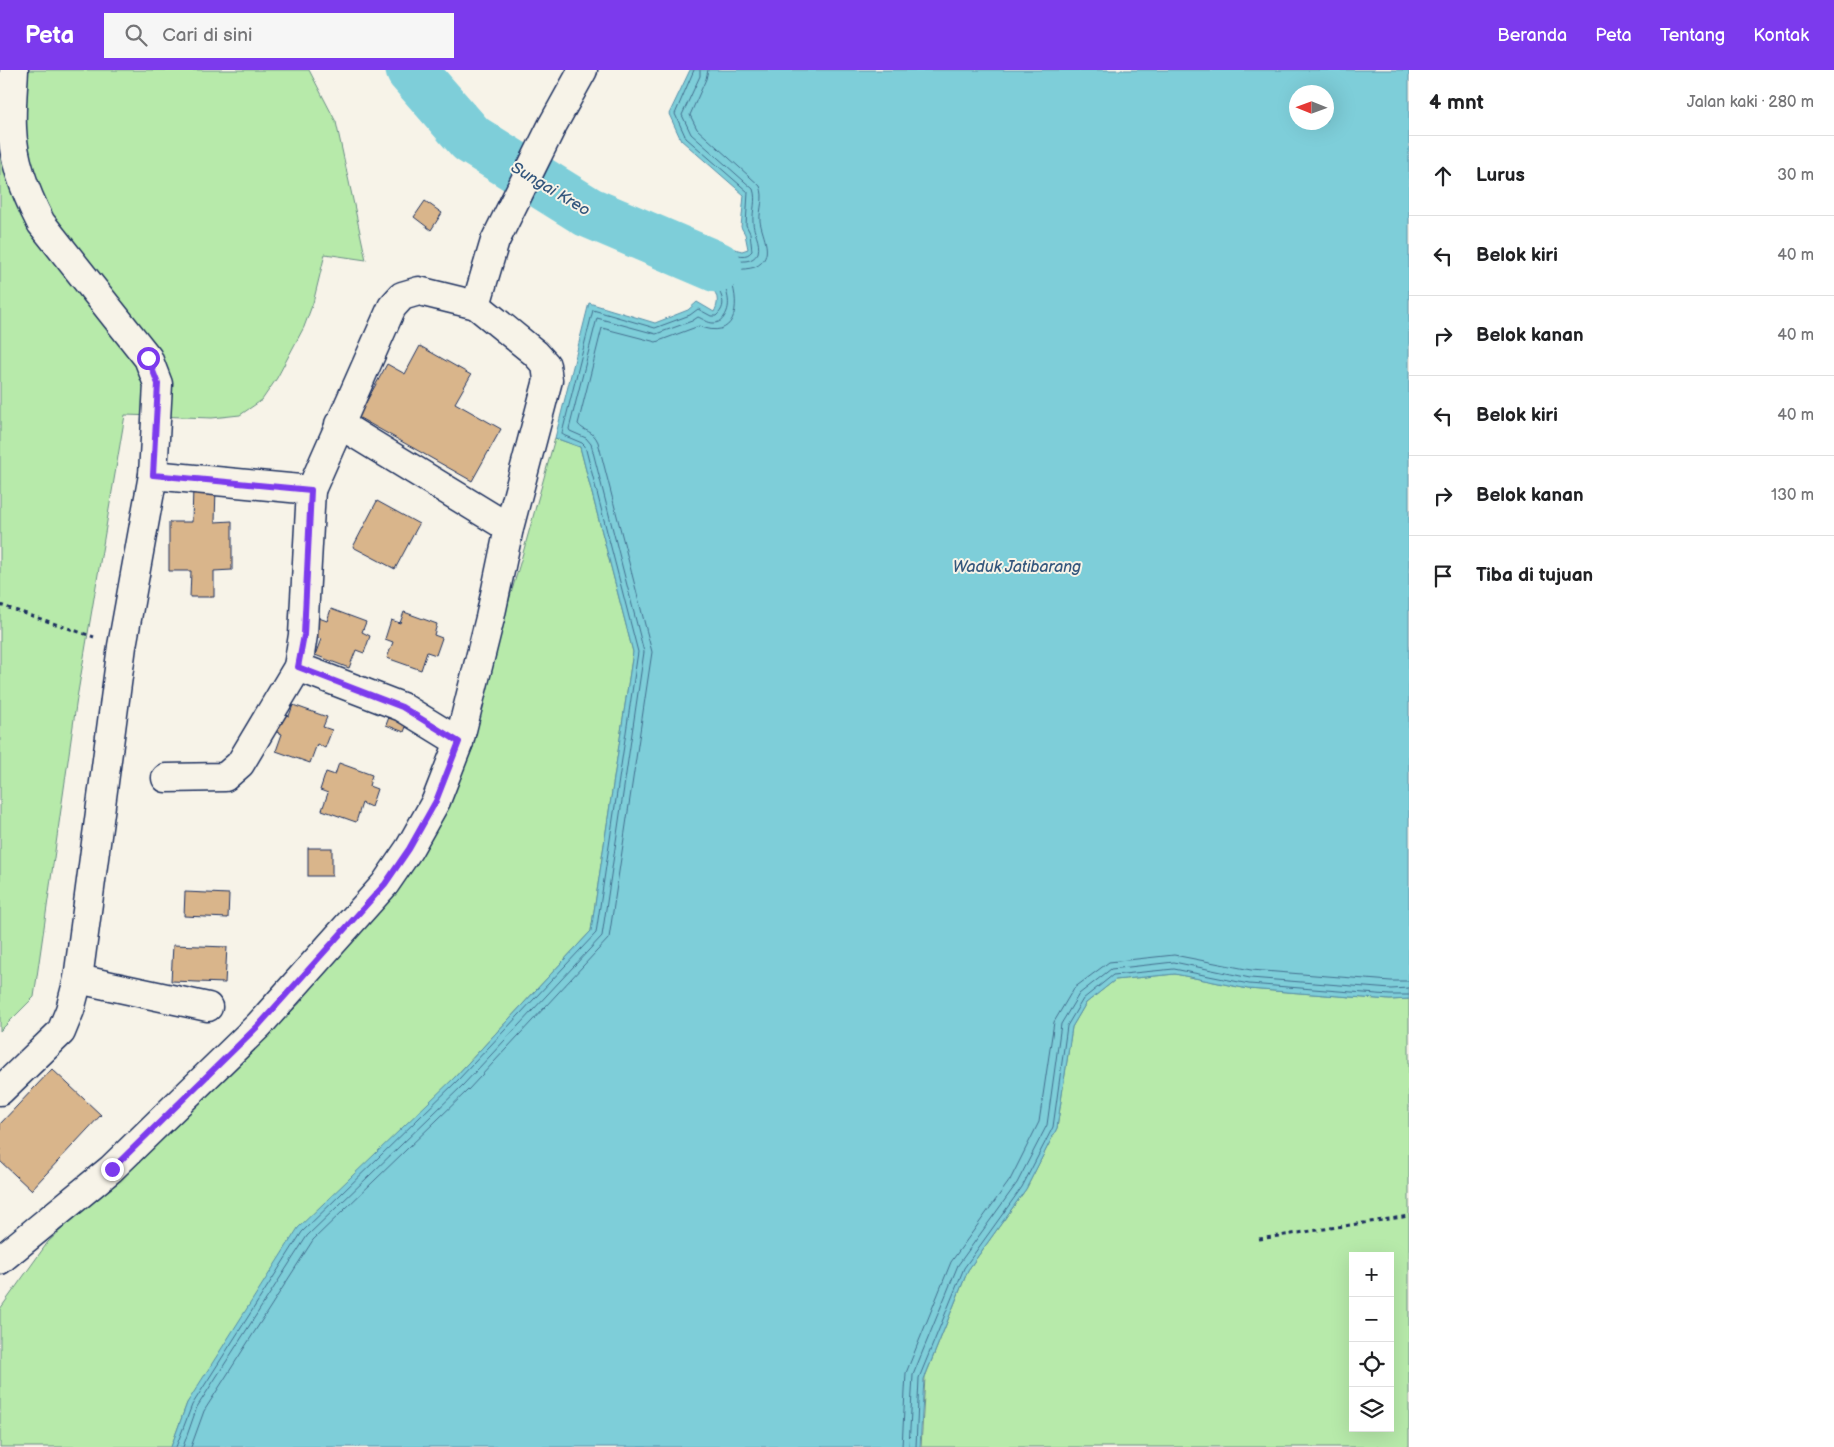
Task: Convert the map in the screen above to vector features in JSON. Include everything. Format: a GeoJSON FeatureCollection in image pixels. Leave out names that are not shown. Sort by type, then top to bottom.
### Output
{"type":"FeatureCollection","features":[{"type":"Feature","properties":{"kind":"street"},"geometry":{"type":"LineString","coordinates":[[0,1091],[60,1032],[70,1010],[78,979],[122,646],[153,475],[158,384],[154,369],[148,358],[41,223],[30,202],[16,158],[12,128],[14,70]]}},
{"type":"Feature","properties":{"kind":"street"},"geometry":{"type":"LineString","coordinates":[[476,305],[495,241],[582,70]]}},
{"type":"Feature","properties":{"kind":"street"},"geometry":{"type":"LineString","coordinates":[[0,1260],[112,1169],[259,1025],[385,884],[409,849],[436,801],[459,742],[490,618],[509,528],[548,380],[546,365],[535,353],[476,305],[419,291],[402,296],[392,308],[311,490],[304,635],[298,667],[240,764],[232,772],[225,777],[166,778]]}},
{"type":"Feature","properties":{"kind":"street"},"geometry":{"type":"LineString","coordinates":[[339,424],[509,528]]}},
{"type":"Feature","properties":{"kind":"street"},"geometry":{"type":"LineString","coordinates":[[153,475],[311,490]]}},
{"type":"Feature","properties":{"kind":"street"},"geometry":{"type":"LineString","coordinates":[[298,667],[402,707],[459,742]]}},
{"type":"Feature","properties":{"kind":"street"},"geometry":{"type":"LineString","coordinates":[[78,979],[208,1007]]}},
{"type":"Feature","properties":{"kind":"path"},"geometry":{"type":"LineString","coordinates":[[0,605],[122,646]]}},
{"type":"Feature","properties":{"kind":"path"},"geometry":{"type":"LineString","coordinates":[[1259,1238],[1409,1216]]}},
{"type":"Feature","properties":{"kind":"green space"},"geometry":{"type":"Polygon","coordinates":[[[0,70],[309,70],[336,122],[366,260],[325,254],[313,303],[304,327],[277,378],[262,400],[240,415],[212,418],[125,415],[77,698],[34,997],[0,1031],[0,70]]]}},
{"type":"Feature","properties":{"kind":"green space"},"geometry":{"type":"Polygon","coordinates":[[[555,438],[580,447],[633,652],[591,931],[455,1077],[187,1403],[171,1447],[0,1447],[0,1309],[48,1242],[300,1003],[454,785],[555,438]]]}},
{"type":"Feature","properties":{"kind":"green space"},"geometry":{"type":"Polygon","coordinates":[[[1175,974],[1248,989],[1390,1000],[1409,999],[1409,1447],[921,1447],[925,1377],[968,1270],[1026,1189],[1057,1128],[1072,1027],[1086,1003],[1115,980],[1175,974]]]}},
{"type":"Feature","properties":{"kind":"water","name":"Waduk Jatibarang"},"geometry":{"type":"Polygon","coordinates":[[[690,70],[1409,70],[1409,999],[1390,1000],[1248,989],[1175,974],[1115,980],[1086,1003],[1072,1027],[1057,1128],[1026,1189],[968,1270],[924,1379],[920,1447],[171,1447],[187,1403],[298,1228],[455,1077],[591,931],[633,652],[580,447],[555,438],[589,303],[655,323],[688,310],[697,302],[714,312],[717,303],[716,295],[706,281],[717,267],[727,247],[742,251],[748,249],[745,234],[741,227],[744,195],[681,140],[669,114],[690,70]]]}},
{"type":"Feature","properties":{"kind":"building"},"geometry":{"type":"Polygon","coordinates":[[[425,201],[442,213],[431,230],[414,217],[425,201]]]}},
{"type":"Feature","properties":{"kind":"building"},"geometry":{"type":"Polygon","coordinates":[[[420,346],[471,375],[455,403],[501,429],[472,481],[358,417],[387,364],[405,374],[420,346]]]}},
{"type":"Feature","properties":{"kind":"building"},"geometry":{"type":"Polygon","coordinates":[[[193,487],[216,487],[215,522],[232,521],[232,570],[214,571],[214,597],[190,597],[191,571],[169,571],[169,522],[192,522],[193,487]]]}},
{"type":"Feature","properties":{"kind":"building"},"geometry":{"type":"Polygon","coordinates":[[[377,501],[419,524],[395,569],[353,547],[377,501]]]}},
{"type":"Feature","properties":{"kind":"building"},"geometry":{"type":"Polygon","coordinates":[[[331,609],[366,622],[362,632],[370,636],[364,653],[356,650],[349,668],[315,655],[321,639],[312,636],[319,618],[327,621],[331,609]]]}},
{"type":"Feature","properties":{"kind":"building"},"geometry":{"type":"Polygon","coordinates":[[[404,612],[437,624],[434,635],[442,638],[436,655],[427,652],[421,670],[387,658],[393,642],[385,639],[391,620],[400,623],[404,612]]]}},
{"type":"Feature","properties":{"kind":"building"},"geometry":{"type":"Polygon","coordinates":[[[293,705],[327,717],[323,727],[332,730],[325,748],[317,744],[310,763],[276,751],[282,734],[274,731],[280,713],[289,716],[293,705]]]}},
{"type":"Feature","properties":{"kind":"building"},"geometry":{"type":"Polygon","coordinates":[[[391,712],[409,719],[404,732],[386,725],[391,712]]]}},
{"type":"Feature","properties":{"kind":"building"},"geometry":{"type":"Polygon","coordinates":[[[339,763],[372,775],[369,786],[377,789],[371,807],[362,803],[356,822],[322,810],[328,793],[320,790],[326,772],[335,775],[339,763]]]}},
{"type":"Feature","properties":{"kind":"building"},"geometry":{"type":"Polygon","coordinates":[[[308,848],[332,848],[332,876],[308,876],[308,848]]]}},
{"type":"Feature","properties":{"kind":"building"},"geometry":{"type":"Polygon","coordinates":[[[185,892],[229,894],[228,918],[184,916],[185,892]]]}},
{"type":"Feature","properties":{"kind":"building"},"geometry":{"type":"Polygon","coordinates":[[[173,945],[227,947],[225,983],[171,981],[173,945]]]}},
{"type":"Feature","properties":{"kind":"building"},"geometry":{"type":"Polygon","coordinates":[[[52,1069],[101,1115],[31,1190],[0,1161],[0,1124],[52,1069]]]}},
{"type":"Feature","properties":{"kind":"waterway","name":"Sungai Kreo"},"geometry":{"type":"LineString","coordinates":[[411,70],[471,139],[588,212],[717,267]]}},
{"type":"Feature","properties":{"kind":"route"},"geometry":{"type":"LineString","coordinates":[[112,1169],[259,1025],[385,884],[409,849],[436,801],[459,742],[402,707],[298,667],[304,635],[311,490],[153,475],[158,384],[154,369],[148,358]]}}]}
